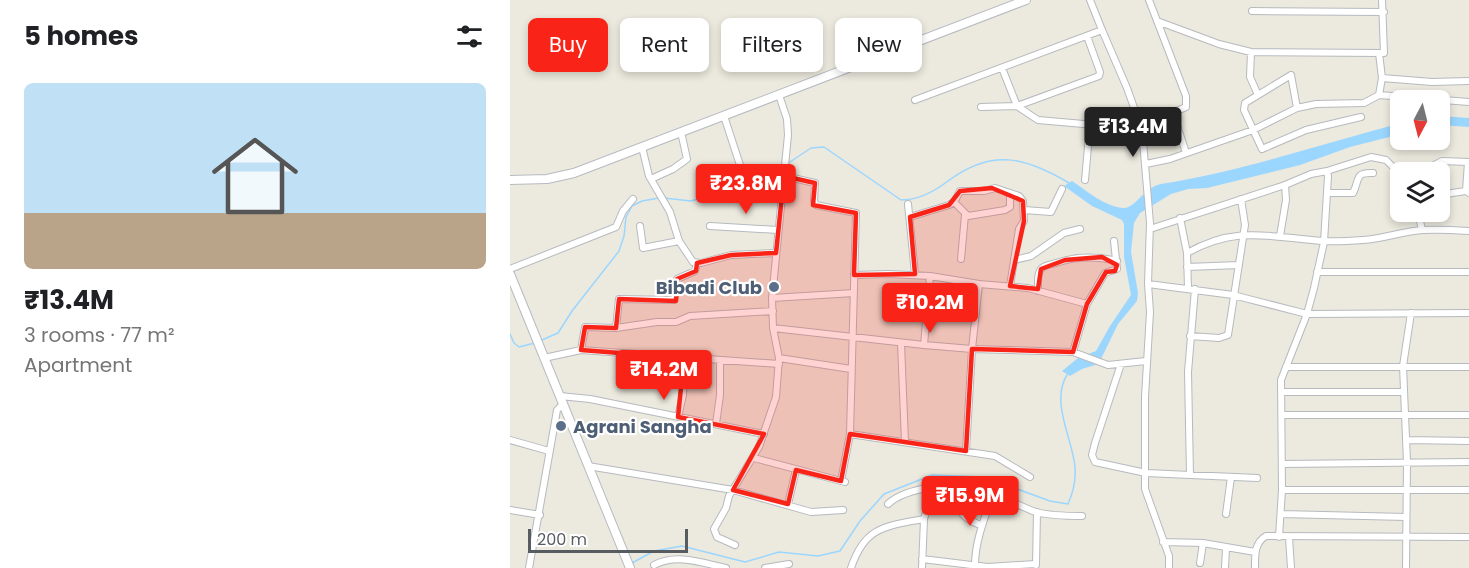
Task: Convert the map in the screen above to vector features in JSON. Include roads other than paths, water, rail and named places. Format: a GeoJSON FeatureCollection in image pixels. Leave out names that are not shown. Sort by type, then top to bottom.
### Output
{"type":"FeatureCollection","features":[{"type":"Feature","properties":{"kind":"main road"},"geometry":{"type":"LineString","coordinates":[[510,180],[564,176],[1026,0]]}},
{"type":"Feature","properties":{"kind":"main road"},"geometry":{"type":"LineString","coordinates":[[510,274],[630,568]]}},
{"type":"Feature","properties":{"kind":"street"},"geometry":{"type":"LineString","coordinates":[[1090,0],[1142,130],[1150,226],[1145,489],[1169,556],[1169,568]]}},
{"type":"Feature","properties":{"kind":"street"},"geometry":{"type":"LineString","coordinates":[[1002,68],[1017,106],[1038,120],[1142,130],[1149,123],[1186,107],[1186,96],[1149,0]]}},
{"type":"Feature","properties":{"kind":"street"},"geometry":{"type":"LineString","coordinates":[[1157,21],[1219,44],[1251,51],[1384,53],[1382,0]]}},
{"type":"Feature","properties":{"kind":"street"},"geometry":{"type":"LineString","coordinates":[[1252,11],[1384,12]]}},
{"type":"Feature","properties":{"kind":"street"},"geometry":{"type":"LineString","coordinates":[[915,100],[1102,30]]}},
{"type":"Feature","properties":{"kind":"street"},"geometry":{"type":"LineString","coordinates":[[981,107],[1017,106],[1099,76],[1100,72],[1087,36]]}},
{"type":"Feature","properties":{"kind":"street"},"geometry":{"type":"LineString","coordinates":[[1251,51],[1250,77],[1258,95]]}},
{"type":"Feature","properties":{"kind":"street"},"geometry":{"type":"LineString","coordinates":[[1379,53],[1382,78],[1379,95]]}},
{"type":"Feature","properties":{"kind":"street"},"geometry":{"type":"LineString","coordinates":[[1297,108],[1291,75],[1245,104],[1244,110],[1262,150],[1306,130],[1361,117]]}},
{"type":"Feature","properties":{"kind":"street"},"geometry":{"type":"LineString","coordinates":[[1382,78],[1432,82],[1469,81]]}},
{"type":"Feature","properties":{"kind":"street"},"geometry":{"type":"LineString","coordinates":[[735,545],[717,537],[714,529],[733,490],[754,458],[776,397],[779,361],[773,328],[772,297],[787,150],[787,119],[779,94]]}},
{"type":"Feature","properties":{"kind":"street"},"geometry":{"type":"LineString","coordinates":[[1146,164],[1252,130],[1297,108],[1316,104],[1364,103],[1379,95],[1469,102]]}},
{"type":"Feature","properties":{"kind":"street"},"geometry":{"type":"LineString","coordinates":[[1173,113],[1186,153]]}},
{"type":"Feature","properties":{"kind":"street"},"geometry":{"type":"LineString","coordinates":[[724,116],[740,165]]}},
{"type":"Feature","properties":{"kind":"street"},"geometry":{"type":"LineString","coordinates":[[1086,180],[1090,125]]}},
{"type":"Feature","properties":{"kind":"street"},"geometry":{"type":"LineString","coordinates":[[651,179],[673,169],[687,159],[681,132]]}},
{"type":"Feature","properties":{"kind":"street"},"geometry":{"type":"LineString","coordinates":[[642,147],[651,179],[665,202],[680,240],[693,262],[731,255],[776,254]]}},
{"type":"Feature","properties":{"kind":"street"},"geometry":{"type":"LineString","coordinates":[[1150,226],[1371,157],[1380,157],[1390,164]]}},
{"type":"Feature","properties":{"kind":"street"},"geometry":{"type":"LineString","coordinates":[[1440,162],[1468,162],[1468,192],[1450,194]]}},
{"type":"Feature","properties":{"kind":"street"},"geometry":{"type":"LineString","coordinates":[[1279,537],[1282,490],[1281,380],[1307,314],[1324,242],[1327,171]]}},
{"type":"Feature","properties":{"kind":"street"},"geometry":{"type":"LineString","coordinates":[[1327,193],[1353,193],[1359,176],[1366,172],[1373,173]]}},
{"type":"Feature","properties":{"kind":"street"},"geometry":{"type":"LineString","coordinates":[[754,458],[843,482],[850,434],[856,213],[814,204],[815,183],[784,175]]}},
{"type":"Feature","properties":{"kind":"street"},"geometry":{"type":"LineString","coordinates":[[1280,236],[1286,200],[1284,185]]}},
{"type":"Feature","properties":{"kind":"street"},"geometry":{"type":"LineString","coordinates":[[910,217],[954,202],[960,191],[964,190],[984,191],[995,188],[1022,198],[1024,221],[1019,229],[1010,286]]}},
{"type":"Feature","properties":{"kind":"street"},"geometry":{"type":"LineString","coordinates":[[1024,210],[1051,212],[1062,189]]}},
{"type":"Feature","properties":{"kind":"street"},"geometry":{"type":"LineString","coordinates":[[965,215],[1009,209],[1010,193]]}},
{"type":"Feature","properties":{"kind":"street"},"geometry":{"type":"LineString","coordinates":[[510,269],[616,227],[623,211],[633,199]]}},
{"type":"Feature","properties":{"kind":"street"},"geometry":{"type":"LineString","coordinates":[[1190,336],[1219,338],[1228,335],[1244,234],[1241,199]]}},
{"type":"Feature","properties":{"kind":"street"},"geometry":{"type":"LineString","coordinates":[[954,202],[965,215],[961,259]]}},
{"type":"Feature","properties":{"kind":"street"},"geometry":{"type":"LineString","coordinates":[[908,204],[915,274]]}},
{"type":"Feature","properties":{"kind":"street"},"geometry":{"type":"LineString","coordinates":[[1180,218],[1191,289],[1188,372],[1190,475]]}},
{"type":"Feature","properties":{"kind":"street"},"geometry":{"type":"LineString","coordinates":[[1420,222],[1422,230]]}},
{"type":"Feature","properties":{"kind":"street"},"geometry":{"type":"LineString","coordinates":[[640,226],[644,248],[680,240]]}},
{"type":"Feature","properties":{"kind":"street"},"geometry":{"type":"LineString","coordinates":[[710,226],[778,230]]}},
{"type":"Feature","properties":{"kind":"street"},"geometry":{"type":"LineString","coordinates":[[1014,260],[1030,256],[1058,236],[1080,229]]}},
{"type":"Feature","properties":{"kind":"street"},"geometry":{"type":"LineString","coordinates":[[1187,253],[1221,238],[1244,234],[1324,242],[1366,240],[1422,230],[1469,231]]}},
{"type":"Feature","properties":{"kind":"street"},"geometry":{"type":"LineString","coordinates":[[1073,352],[1087,303],[1106,273],[1117,269],[1114,241]]}},
{"type":"Feature","properties":{"kind":"street"},"geometry":{"type":"LineString","coordinates":[[1038,291],[1039,273],[1043,267],[1080,257],[1102,257],[1116,261]]}},
{"type":"Feature","properties":{"kind":"street"},"geometry":{"type":"LineString","coordinates":[[616,328],[619,299],[674,300],[677,279],[695,271],[697,263]]}},
{"type":"Feature","properties":{"kind":"street"},"geometry":{"type":"LineString","coordinates":[[1187,267],[1239,265]]}},
{"type":"Feature","properties":{"kind":"street"},"geometry":{"type":"LineString","coordinates":[[1317,272],[1469,272]]}},
{"type":"Feature","properties":{"kind":"street"},"geometry":{"type":"LineString","coordinates":[[854,275],[915,274],[979,284],[1010,286],[1087,303]]}},
{"type":"Feature","properties":{"kind":"street"},"geometry":{"type":"LineString","coordinates":[[924,345],[930,276]]}},
{"type":"Feature","properties":{"kind":"street"},"geometry":{"type":"LineString","coordinates":[[966,451],[972,349],[979,284]]}},
{"type":"Feature","properties":{"kind":"street"},"geometry":{"type":"LineString","coordinates":[[1148,284],[1233,295],[1307,314],[1469,313]]}},
{"type":"Feature","properties":{"kind":"street"},"geometry":{"type":"LineString","coordinates":[[772,297],[854,293]]}},
{"type":"Feature","properties":{"kind":"street"},"geometry":{"type":"LineString","coordinates":[[581,350],[585,327],[616,328],[657,322],[676,322],[690,316],[773,311]]}},
{"type":"Feature","properties":{"kind":"street"},"geometry":{"type":"LineString","coordinates":[[1406,568],[1407,462],[1403,366],[1411,313]]}},
{"type":"Feature","properties":{"kind":"street"},"geometry":{"type":"LineString","coordinates":[[773,328],[972,349],[1073,352],[1108,365],[1146,361]]}},
{"type":"Feature","properties":{"kind":"street"},"geometry":{"type":"LineString","coordinates":[[901,343],[905,442]]}},
{"type":"Feature","properties":{"kind":"street"},"geometry":{"type":"LineString","coordinates":[[544,356],[581,350],[720,360],[779,361],[851,369]]}},
{"type":"Feature","properties":{"kind":"street"},"geometry":{"type":"LineString","coordinates":[[678,417],[683,395],[684,358]]}},
{"type":"Feature","properties":{"kind":"street"},"geometry":{"type":"LineString","coordinates":[[716,424],[720,395],[720,360]]}},
{"type":"Feature","properties":{"kind":"street"},"geometry":{"type":"LineString","coordinates":[[1121,364],[1095,443],[1092,459],[1100,464],[1146,473],[1257,478]]}},
{"type":"Feature","properties":{"kind":"street"},"geometry":{"type":"LineString","coordinates":[[1286,367],[1469,367]]}},
{"type":"Feature","properties":{"kind":"street"},"geometry":{"type":"LineString","coordinates":[[1281,392],[1404,393]]}},
{"type":"Feature","properties":{"kind":"street"},"geometry":{"type":"LineString","coordinates":[[529,568],[540,515],[549,451],[561,400],[590,399],[764,434]]}},
{"type":"Feature","properties":{"kind":"street"},"geometry":{"type":"LineString","coordinates":[[1282,415],[1469,415]]}},
{"type":"Feature","properties":{"kind":"street"},"geometry":{"type":"LineString","coordinates":[[850,434],[995,456],[1030,477]]}},
{"type":"Feature","properties":{"kind":"street"},"geometry":{"type":"LineString","coordinates":[[510,440],[549,451]]}},
{"type":"Feature","properties":{"kind":"street"},"geometry":{"type":"LineString","coordinates":[[1406,440],[1469,441]]}},
{"type":"Feature","properties":{"kind":"street"},"geometry":{"type":"LineString","coordinates":[[1282,464],[1469,462]]}},
{"type":"Feature","properties":{"kind":"street"},"geometry":{"type":"LineString","coordinates":[[588,466],[733,490],[811,512],[843,510]]}},
{"type":"Feature","properties":{"kind":"street"},"geometry":{"type":"LineString","coordinates":[[788,504],[796,470]]}},
{"type":"Feature","properties":{"kind":"street"},"geometry":{"type":"LineString","coordinates":[[1226,514],[1231,477]]}},
{"type":"Feature","properties":{"kind":"street"},"geometry":{"type":"LineString","coordinates":[[963,487],[960,510],[965,518],[982,526]]}},
{"type":"Feature","properties":{"kind":"street"},"geometry":{"type":"LineString","coordinates":[[888,504],[895,498],[923,488],[963,487],[982,489],[1037,512],[1082,516]]}},
{"type":"Feature","properties":{"kind":"street"},"geometry":{"type":"LineString","coordinates":[[1282,490],[1469,490]]}},
{"type":"Feature","properties":{"kind":"street"},"geometry":{"type":"LineString","coordinates":[[975,565],[982,526],[993,494]]}},
{"type":"Feature","properties":{"kind":"street"},"geometry":{"type":"LineString","coordinates":[[922,568],[924,519],[927,509],[932,505],[960,510]]}},
{"type":"Feature","properties":{"kind":"street"},"geometry":{"type":"LineString","coordinates":[[510,510],[540,515]]}},
{"type":"Feature","properties":{"kind":"street"},"geometry":{"type":"LineString","coordinates":[[922,559],[998,567],[1036,566],[1037,512]]}},
{"type":"Feature","properties":{"kind":"street"},"geometry":{"type":"LineString","coordinates":[[1281,514],[1406,517]]}},
{"type":"Feature","properties":{"kind":"street"},"geometry":{"type":"LineString","coordinates":[[851,568],[870,534],[884,527],[924,519]]}},
{"type":"Feature","properties":{"kind":"street"},"geometry":{"type":"LineString","coordinates":[[1255,568],[1255,552],[1262,538],[1269,536],[1469,537]]}},
{"type":"Feature","properties":{"kind":"street"},"geometry":{"type":"LineString","coordinates":[[1289,537],[1291,568]]}},
{"type":"Feature","properties":{"kind":"street"},"geometry":{"type":"LineString","coordinates":[[1163,542],[1203,543],[1255,552]]}},
{"type":"Feature","properties":{"kind":"street"},"geometry":{"type":"LineString","coordinates":[[1200,563],[1203,543]]}},
{"type":"Feature","properties":{"kind":"street"},"geometry":{"type":"LineString","coordinates":[[1225,568],[1226,548]]}},
{"type":"Feature","properties":{"kind":"street"},"geometry":{"type":"LineString","coordinates":[[683,568],[684,559]]}},
{"type":"Feature","properties":{"kind":"street"},"geometry":{"type":"LineString","coordinates":[[654,565],[664,560],[684,559],[697,565],[726,568]]}},
{"type":"Feature","properties":{"kind":"street"},"geometry":{"type":"LineString","coordinates":[[765,568],[789,564]]}},
{"type":"Feature","properties":{"kind":"water"},"geometry":{"type":"Polygon","coordinates":[[[1450,117],[1469,118],[1469,127],[1450,126],[1450,117]]]}},
{"type":"Feature","properties":{"kind":"water"},"geometry":{"type":"Polygon","coordinates":[[[1390,126],[1390,137],[1350,147],[1300,165],[1207,188],[1188,189],[1171,194],[1140,213],[1134,223],[1131,252],[1138,293],[1137,301],[1118,324],[1101,359],[1095,365],[1070,376],[1062,371],[1078,358],[1096,351],[1131,295],[1124,257],[1122,220],[1092,206],[1064,186],[1072,181],[1103,202],[1124,208],[1132,205],[1155,186],[1252,165],[1390,126]]]}},
{"type":"Feature","properties":{"kind":"waterway"},"geometry":{"type":"LineString","coordinates":[[787,164],[811,148],[824,147],[901,200],[926,194],[964,171],[994,160],[1023,162],[1069,183]]}},
{"type":"Feature","properties":{"kind":"waterway"},"geometry":{"type":"LineString","coordinates":[[664,198],[691,201],[769,178],[781,169]]}},
{"type":"Feature","properties":{"kind":"waterway"},"geometry":{"type":"LineString","coordinates":[[542,340],[558,333],[572,311],[619,251],[624,236],[626,217],[632,206],[642,201],[659,198]]}},
{"type":"Feature","properties":{"kind":"waterway"},"geometry":{"type":"LineString","coordinates":[[510,334],[514,343],[519,347],[535,343]]}},
{"type":"Feature","properties":{"kind":"waterway"},"geometry":{"type":"LineString","coordinates":[[632,563],[654,551],[682,546],[745,562],[779,552],[818,556],[840,551],[860,521],[884,494],[932,475],[984,477],[1050,501],[1068,504],[1074,486],[1075,472],[1061,397],[1062,386],[1067,375]]}},
{"type":"Feature","properties":{"kind":"place","name":"Bibadi Club"},"geometry":{"type":"Point","coordinates":[774,287]}},
{"type":"Feature","properties":{"kind":"place","name":"Agrani Sangha"},"geometry":{"type":"Point","coordinates":[561,426]}}]}
